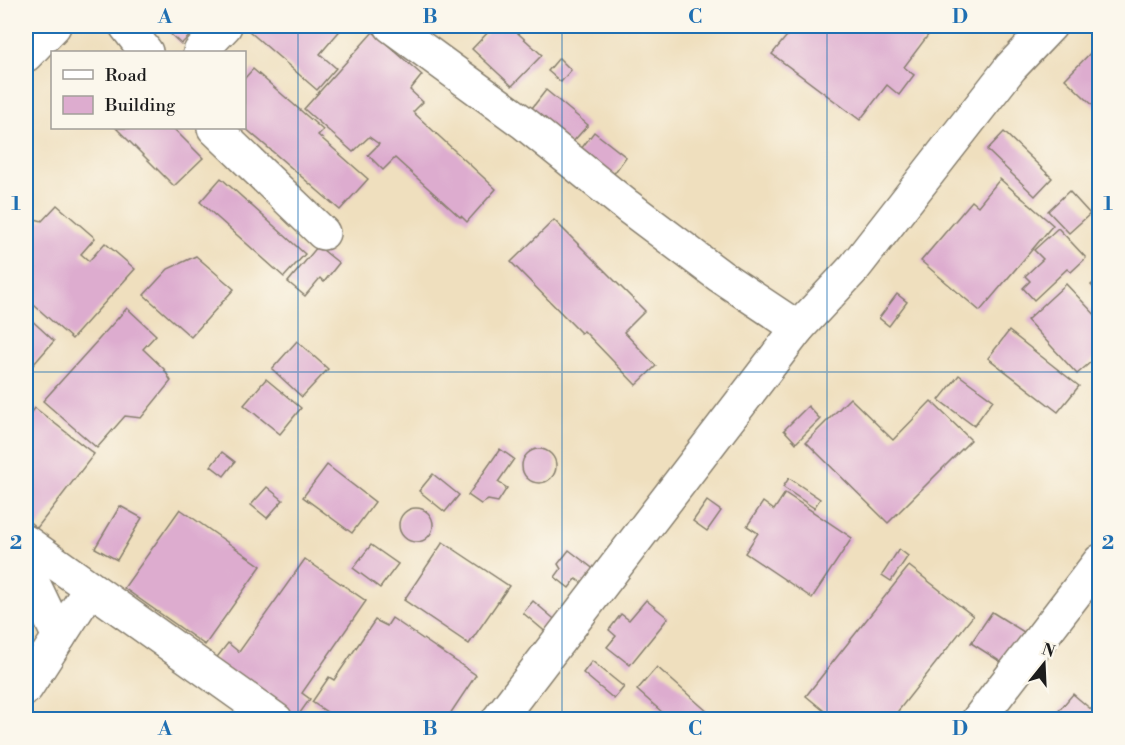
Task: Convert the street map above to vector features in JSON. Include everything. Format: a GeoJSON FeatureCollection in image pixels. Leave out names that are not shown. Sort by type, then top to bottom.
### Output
{"type":"FeatureCollection","features":[{"type":"Feature","properties":{"kind":"street"},"geometry":{"type":"LineString","coordinates":[[26,55],[54,26]]}},
{"type":"Feature","properties":{"kind":"street"},"geometry":{"type":"LineString","coordinates":[[126,26],[145,51]]}},
{"type":"Feature","properties":{"kind":"street"},"geometry":{"type":"LineString","coordinates":[[201,51],[225,26]]}},
{"type":"Feature","properties":{"kind":"street"},"geometry":{"type":"LineString","coordinates":[[392,26],[524,123],[627,206],[720,276],[798,328]]}},
{"type":"Feature","properties":{"kind":"street"},"geometry":{"type":"LineString","coordinates":[[498,720],[798,328],[854,268],[1011,67],[1050,26]]}},
{"type":"Feature","properties":{"kind":"street"},"geometry":{"type":"LineString","coordinates":[[215,129],[323,233]]}},
{"type":"Feature","properties":{"kind":"street"},"geometry":{"type":"LineString","coordinates":[[26,542],[276,720]]}},
{"type":"Feature","properties":{"kind":"street"},"geometry":{"type":"LineString","coordinates":[[978,720],[1100,561]]}},
{"type":"Feature","properties":{"kind":"street"},"geometry":{"type":"LineString","coordinates":[[26,568],[59,638]]}},
{"type":"Feature","properties":{"kind":"street"},"geometry":{"type":"LineString","coordinates":[[26,688],[90,589]]}},
{"type":"Feature","properties":{"kind":"building"},"geometry":{"type":"Polygon","coordinates":[[[162,26],[200,26],[181,44],[162,26]]]}},
{"type":"Feature","properties":{"kind":"building"},"geometry":{"type":"Polygon","coordinates":[[[254,26],[343,27],[320,54],[336,68],[317,90],[249,31],[254,26]]]}},
{"type":"Feature","properties":{"kind":"building"},"geometry":{"type":"Polygon","coordinates":[[[494,26],[510,26],[542,55],[512,86],[472,49],[494,26]]]}},
{"type":"Feature","properties":{"kind":"building"},"geometry":{"type":"Polygon","coordinates":[[[795,26],[919,26],[929,34],[904,67],[914,75],[899,95],[887,85],[860,120],[772,54],[795,26]]]}},
{"type":"Feature","properties":{"kind":"building"},"geometry":{"type":"Polygon","coordinates":[[[373,32],[422,75],[410,90],[423,102],[413,112],[496,189],[467,222],[395,158],[383,170],[368,155],[379,144],[369,137],[353,152],[304,109],[373,32]]]}},
{"type":"Feature","properties":{"kind":"building"},"geometry":{"type":"Polygon","coordinates":[[[1100,43],[1100,112],[1065,79],[1100,43]]]}},
{"type":"Feature","properties":{"kind":"building"},"geometry":{"type":"Polygon","coordinates":[[[559,58],[571,70],[561,82],[548,71],[559,58]]]}},
{"type":"Feature","properties":{"kind":"building"},"geometry":{"type":"Polygon","coordinates":[[[253,69],[323,130],[318,135],[368,179],[340,210],[246,129],[246,77],[253,69]]]}},
{"type":"Feature","properties":{"kind":"building"},"geometry":{"type":"Polygon","coordinates":[[[546,90],[588,125],[570,145],[529,112],[546,90]]]}},
{"type":"Feature","properties":{"kind":"building"},"geometry":{"type":"Polygon","coordinates":[[[117,129],[174,129],[203,158],[174,186],[117,129]]]}},
{"type":"Feature","properties":{"kind":"building"},"geometry":{"type":"Polygon","coordinates":[[[594,132],[626,157],[608,182],[574,158],[594,132]]]}},
{"type":"Feature","properties":{"kind":"building"},"geometry":{"type":"Polygon","coordinates":[[[1004,132],[1052,178],[1035,196],[987,150],[1004,132]]]}},
{"type":"Feature","properties":{"kind":"building"},"geometry":{"type":"Polygon","coordinates":[[[221,178],[305,254],[284,277],[200,202],[221,178]]]}},
{"type":"Feature","properties":{"kind":"building"},"geometry":{"type":"Polygon","coordinates":[[[1000,179],[1053,225],[980,311],[921,261],[972,201],[978,206],[1000,179]]]}},
{"type":"Feature","properties":{"kind":"building"},"geometry":{"type":"Polygon","coordinates":[[[1069,191],[1090,214],[1069,233],[1048,211],[1069,191]]]}},
{"type":"Feature","properties":{"kind":"building"},"geometry":{"type":"Polygon","coordinates":[[[57,205],[95,238],[81,254],[89,261],[105,243],[135,269],[72,339],[26,298],[26,220],[31,218],[42,221],[57,205]]]}},
{"type":"Feature","properties":{"kind":"building"},"geometry":{"type":"Polygon","coordinates":[[[554,220],[645,311],[624,332],[656,366],[636,385],[584,331],[581,333],[511,262],[554,220]]]}},
{"type":"Feature","properties":{"kind":"building"},"geometry":{"type":"Polygon","coordinates":[[[1058,228],[1086,258],[1071,272],[1067,269],[1034,300],[1023,288],[1030,281],[1025,276],[1043,259],[1034,250],[1058,228]]]}},
{"type":"Feature","properties":{"kind":"building"},"geometry":{"type":"Polygon","coordinates":[[[318,246],[339,263],[324,282],[320,278],[305,296],[288,282],[318,246]]]}},
{"type":"Feature","properties":{"kind":"building"},"geometry":{"type":"Polygon","coordinates":[[[196,256],[234,289],[191,337],[144,295],[168,269],[196,256]]]}},
{"type":"Feature","properties":{"kind":"building"},"geometry":{"type":"Polygon","coordinates":[[[1100,277],[1100,294],[1091,285],[1100,277]]]}},
{"type":"Feature","properties":{"kind":"building"},"geometry":{"type":"Polygon","coordinates":[[[1066,284],[1100,320],[1100,354],[1077,374],[1027,320],[1066,284]]]}},
{"type":"Feature","properties":{"kind":"building"},"geometry":{"type":"Polygon","coordinates":[[[897,294],[907,302],[889,326],[879,318],[897,294]]]}},
{"type":"Feature","properties":{"kind":"building"},"geometry":{"type":"Polygon","coordinates":[[[127,308],[156,335],[143,349],[164,369],[171,381],[141,418],[125,416],[97,448],[43,401],[127,308]]]}},
{"type":"Feature","properties":{"kind":"building"},"geometry":{"type":"Polygon","coordinates":[[[26,315],[54,341],[26,373],[26,315]]]}},
{"type":"Feature","properties":{"kind":"building"},"geometry":{"type":"Polygon","coordinates":[[[1009,331],[1079,386],[1058,412],[988,358],[1009,331]]]}},
{"type":"Feature","properties":{"kind":"building"},"geometry":{"type":"Polygon","coordinates":[[[297,341],[328,369],[302,397],[272,369],[297,341]]]}},
{"type":"Feature","properties":{"kind":"building"},"geometry":{"type":"Polygon","coordinates":[[[959,375],[993,400],[974,426],[939,400],[959,375]]]}},
{"type":"Feature","properties":{"kind":"building"},"geometry":{"type":"Polygon","coordinates":[[[266,379],[301,408],[280,434],[244,405],[266,379]]]}},
{"type":"Feature","properties":{"kind":"building"},"geometry":{"type":"Polygon","coordinates":[[[850,398],[893,440],[931,401],[971,440],[888,523],[806,442],[850,398]]]}},
{"type":"Feature","properties":{"kind":"building"},"geometry":{"type":"Polygon","coordinates":[[[808,406],[820,419],[796,443],[784,430],[808,406]]]}},
{"type":"Feature","properties":{"kind":"building"},"geometry":{"type":"Polygon","coordinates":[[[35,408],[94,454],[37,528],[26,519],[26,432],[28,429],[26,421],[35,408]]]}},
{"type":"Feature","properties":{"kind":"building"},"geometry":{"type":"Polygon","coordinates":[[[500,449],[514,459],[498,482],[507,488],[498,502],[488,500],[481,504],[468,495],[500,449]]]}},
{"type":"Feature","properties":{"kind":"building"},"geometry":{"type":"Polygon","coordinates":[[[539,449],[551,454],[556,466],[551,478],[539,483],[527,478],[522,466],[527,454],[539,449]]]}},
{"type":"Feature","properties":{"kind":"building"},"geometry":{"type":"Polygon","coordinates":[[[222,452],[235,462],[224,476],[211,466],[222,452]]]}},
{"type":"Feature","properties":{"kind":"building"},"geometry":{"type":"Polygon","coordinates":[[[327,465],[375,502],[352,533],[303,497],[327,465]]]}},
{"type":"Feature","properties":{"kind":"building"},"geometry":{"type":"Polygon","coordinates":[[[433,474],[459,495],[445,512],[419,491],[433,474]]]}},
{"type":"Feature","properties":{"kind":"building"},"geometry":{"type":"Polygon","coordinates":[[[789,478],[820,499],[814,508],[783,487],[789,478]]]}},
{"type":"Feature","properties":{"kind":"building"},"geometry":{"type":"Polygon","coordinates":[[[267,487],[283,500],[267,518],[251,505],[267,487]]]}},
{"type":"Feature","properties":{"kind":"building"},"geometry":{"type":"Polygon","coordinates":[[[785,493],[852,538],[812,598],[745,553],[758,533],[747,526],[763,502],[774,510],[785,493]]]}},
{"type":"Feature","properties":{"kind":"building"},"geometry":{"type":"Polygon","coordinates":[[[707,501],[721,511],[707,531],[693,521],[707,501]]]}},
{"type":"Feature","properties":{"kind":"building"},"geometry":{"type":"Polygon","coordinates":[[[120,506],[142,518],[117,560],[95,548],[120,506]]]}},
{"type":"Feature","properties":{"kind":"building"},"geometry":{"type":"Polygon","coordinates":[[[416,508],[428,513],[433,525],[428,537],[416,542],[404,537],[399,525],[404,513],[416,508]]]}},
{"type":"Feature","properties":{"kind":"building"},"geometry":{"type":"Polygon","coordinates":[[[180,509],[261,566],[205,645],[124,588],[180,509]]]}},
{"type":"Feature","properties":{"kind":"building"},"geometry":{"type":"Polygon","coordinates":[[[443,542],[509,586],[469,644],[404,600],[443,542]]]}},
{"type":"Feature","properties":{"kind":"building"},"geometry":{"type":"Polygon","coordinates":[[[371,545],[398,564],[380,588],[353,568],[371,545]]]}},
{"type":"Feature","properties":{"kind":"building"},"geometry":{"type":"Polygon","coordinates":[[[899,549],[908,556],[891,581],[882,575],[899,549]]]}},
{"type":"Feature","properties":{"kind":"building"},"geometry":{"type":"Polygon","coordinates":[[[569,550],[596,571],[585,585],[576,579],[569,588],[555,577],[561,569],[558,564],[569,550]]]}},
{"type":"Feature","properties":{"kind":"building"},"geometry":{"type":"Polygon","coordinates":[[[305,559],[366,601],[302,693],[310,699],[295,720],[214,661],[228,643],[239,652],[305,559]]]}},
{"type":"Feature","properties":{"kind":"building"},"geometry":{"type":"Polygon","coordinates":[[[909,566],[973,616],[891,720],[818,720],[824,711],[806,696],[909,566]]]}},
{"type":"Feature","properties":{"kind":"building"},"geometry":{"type":"Polygon","coordinates":[[[646,600],[668,618],[630,665],[607,647],[616,636],[609,630],[621,614],[629,620],[646,600]]]}},
{"type":"Feature","properties":{"kind":"building"},"geometry":{"type":"Polygon","coordinates":[[[533,601],[559,623],[548,634],[523,613],[533,601]]]}},
{"type":"Feature","properties":{"kind":"building"},"geometry":{"type":"Polygon","coordinates":[[[992,612],[1024,632],[1004,664],[971,643],[992,612]]]}},
{"type":"Feature","properties":{"kind":"building"},"geometry":{"type":"Polygon","coordinates":[[[392,618],[476,675],[446,720],[339,720],[312,702],[329,677],[334,680],[375,620],[387,626],[392,618]]]}},
{"type":"Feature","properties":{"kind":"building"},"geometry":{"type":"Polygon","coordinates":[[[592,661],[624,687],[614,699],[583,673],[592,661]]]}},
{"type":"Feature","properties":{"kind":"building"},"geometry":{"type":"Polygon","coordinates":[[[657,667],[709,713],[703,720],[671,720],[637,690],[657,667]]]}},
{"type":"Feature","properties":{"kind":"building"},"geometry":{"type":"Polygon","coordinates":[[[1073,694],[1100,717],[1100,720],[1051,720],[1073,694]]]}}]}
